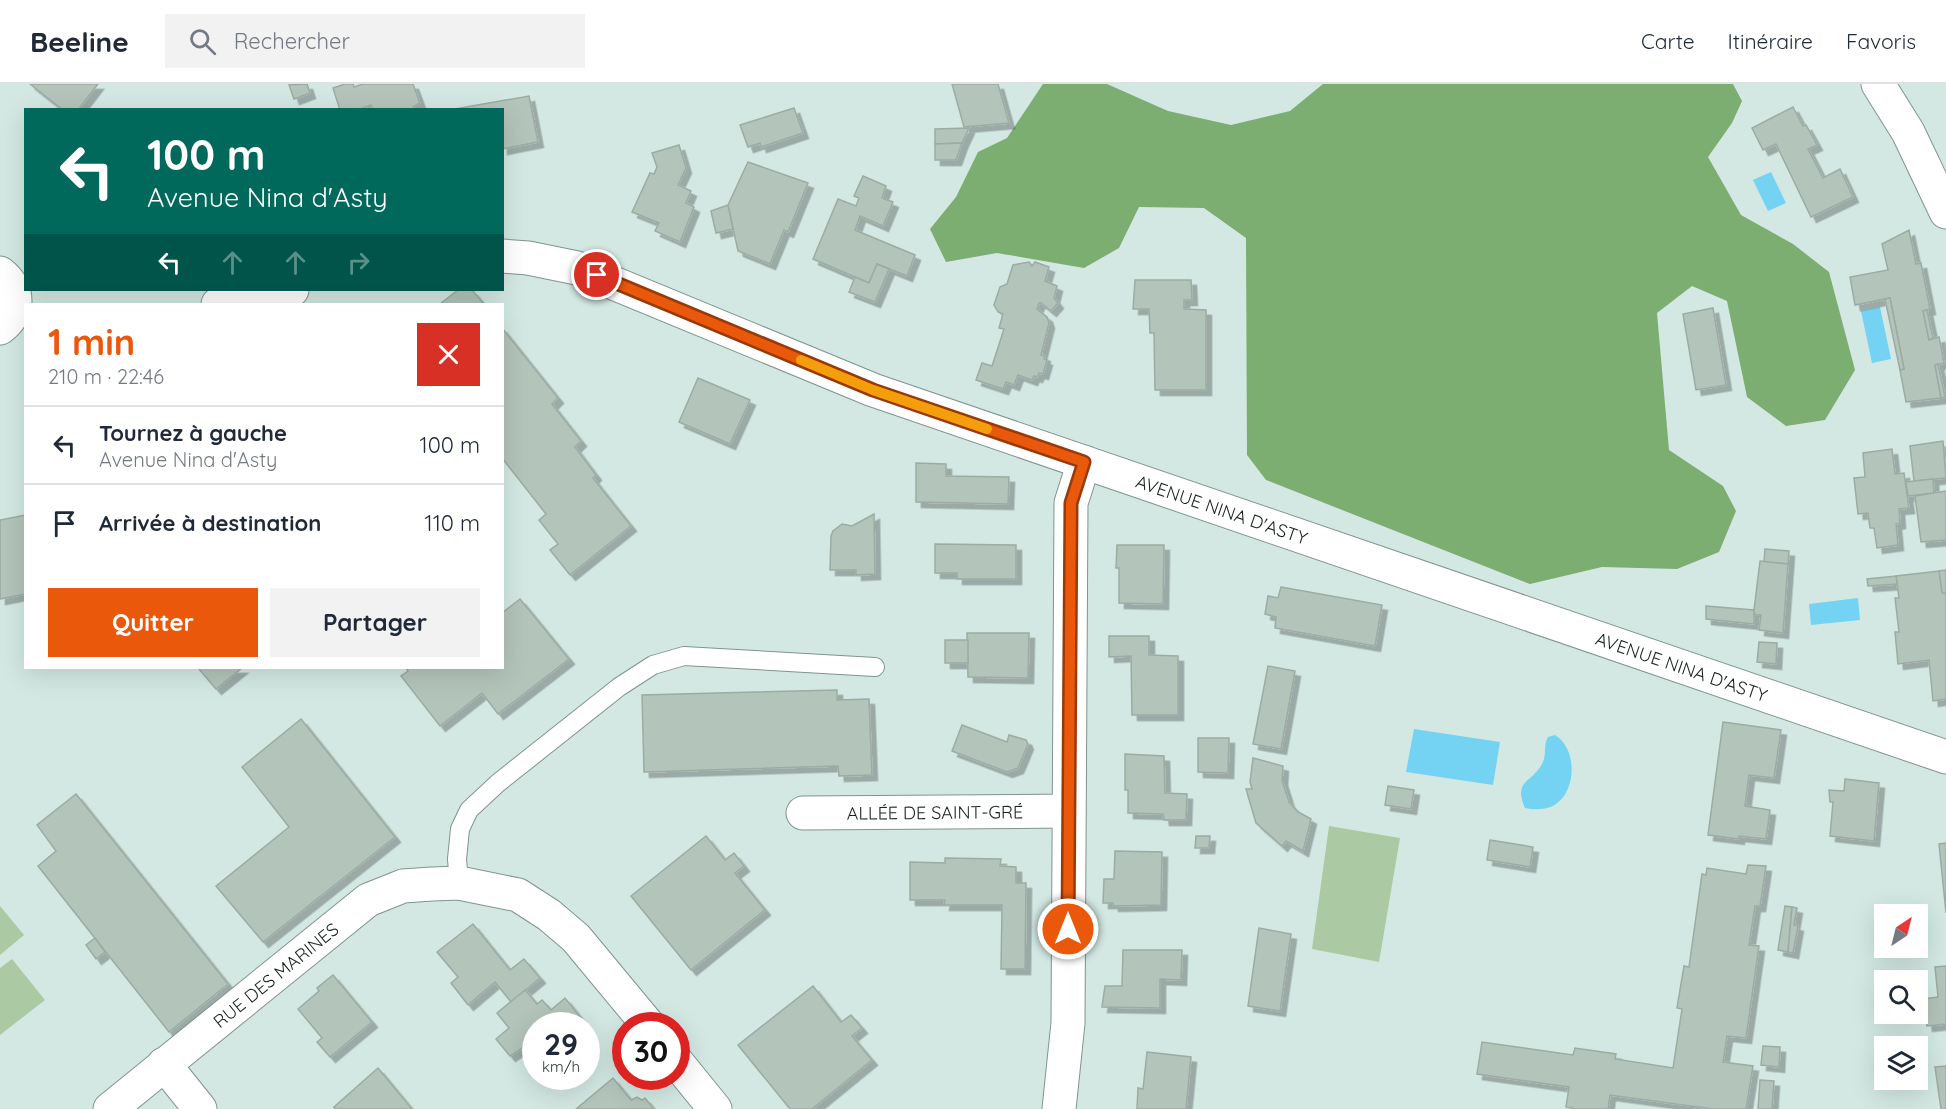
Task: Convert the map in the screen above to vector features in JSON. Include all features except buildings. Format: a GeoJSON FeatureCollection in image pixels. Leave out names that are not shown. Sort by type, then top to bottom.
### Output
{"type":"FeatureCollection","features":[{"type":"Feature","properties":{"kind":"street"},"geometry":{"type":"LineString","coordinates":[[1878,84],[1908,132],[1946,212]]}},
{"type":"Feature","properties":{"kind":"street","name":"AVENUE NINA D'ASTY"},"geometry":{"type":"LineString","coordinates":[[504,256],[528,258],[577,268],[873,390],[1946,757]]}},
{"type":"Feature","properties":{"kind":"street"},"geometry":{"type":"LineString","coordinates":[[0,273],[14,289],[16,300],[13,317]]}},
{"type":"Feature","properties":{"kind":"street"},"geometry":{"type":"LineString","coordinates":[[223,303],[287,291]]}},
{"type":"Feature","properties":{"kind":"street"},"geometry":{"type":"LineString","coordinates":[[1059,1109],[1068,1023],[1071,503],[1084,462]]}},
{"type":"Feature","properties":{"kind":"street","name":"ALLÉE DE SAINT-GRÉ"},"geometry":{"type":"LineString","coordinates":[[802,813],[1068,811]]}},
{"type":"Feature","properties":{"kind":"street","name":"RUE DES MARINES"},"geometry":{"type":"LineString","coordinates":[[110,1109],[368,900],[403,886],[459,883],[518,895],[549,915],[576,938],[637,1012]]}},
{"type":"Feature","properties":{"kind":"street"},"geometry":{"type":"LineString","coordinates":[[164,1064],[200,1109]]}},
{"type":"Feature","properties":{"kind":"street"},"geometry":{"type":"LineString","coordinates":[[690,1078],[715,1109]]}},
{"type":"Feature","properties":{"kind":"lane"},"geometry":{"type":"LineString","coordinates":[[459,883],[457,859],[460,829],[469,810],[498,783],[619,687],[653,665],[684,656],[875,667]]}},
{"type":"Feature","properties":{"kind":"green space"},"geometry":{"type":"Polygon","coordinates":[[[1043,84],[1107,84],[1168,111],[1231,125],[1290,111],[1323,84],[1733,84],[1742,101],[1732,123],[1708,157],[1741,215],[1793,244],[1829,272],[1855,370],[1825,420],[1786,426],[1747,397],[1727,301],[1692,286],[1657,313],[1669,450],[1723,486],[1736,511],[1719,552],[1677,569],[1602,567],[1530,584],[1266,480],[1247,455],[1246,238],[1204,208],[1139,207],[1119,248],[1084,268],[997,253],[946,262],[930,229],[956,197],[978,152],[1007,138],[1043,84]]]}},
{"type":"Feature","properties":{"kind":"green space"},"geometry":{"type":"Polygon","coordinates":[[[1329,826],[1400,838],[1379,962],[1312,949],[1329,826]]]}},
{"type":"Feature","properties":{"kind":"green space"},"geometry":{"type":"Polygon","coordinates":[[[0,906],[24,935],[0,955],[0,906]]]}},
{"type":"Feature","properties":{"kind":"green space"},"geometry":{"type":"Polygon","coordinates":[[[12,959],[45,1000],[0,1035],[0,968],[12,959]]]}},
{"type":"Feature","properties":{"kind":"water"},"geometry":{"type":"Polygon","coordinates":[[[1771,172],[1786,203],[1768,211],[1753,180],[1771,172]]]}},
{"type":"Feature","properties":{"kind":"water"},"geometry":{"type":"Polygon","coordinates":[[[1880,307],[1891,359],[1872,363],[1861,311],[1880,307]]]}},
{"type":"Feature","properties":{"kind":"water"},"geometry":{"type":"Polygon","coordinates":[[[1858,598],[1860,620],[1811,625],[1809,604],[1858,598]]]}},
{"type":"Feature","properties":{"kind":"water"},"geometry":{"type":"Polygon","coordinates":[[[1414,729],[1500,742],[1493,785],[1406,772],[1414,729]]]}},
{"type":"Feature","properties":{"kind":"water"},"geometry":{"type":"Polygon","coordinates":[[[1555,735],[1563,742],[1571,760],[1572,771],[1567,791],[1553,806],[1539,809],[1525,808],[1522,787],[1542,764],[1548,737],[1555,735]]]}},
{"type":"Feature","properties":{"kind":"slow traffic"},"geometry":{"type":"LineString","coordinates":[[801,360],[873,390],[987,429]]}},
{"type":"Feature","properties":{"kind":"route"},"geometry":{"type":"LineString","coordinates":[[597,275],[873,390],[1084,462],[1071,503],[1068,929]]}}]}
